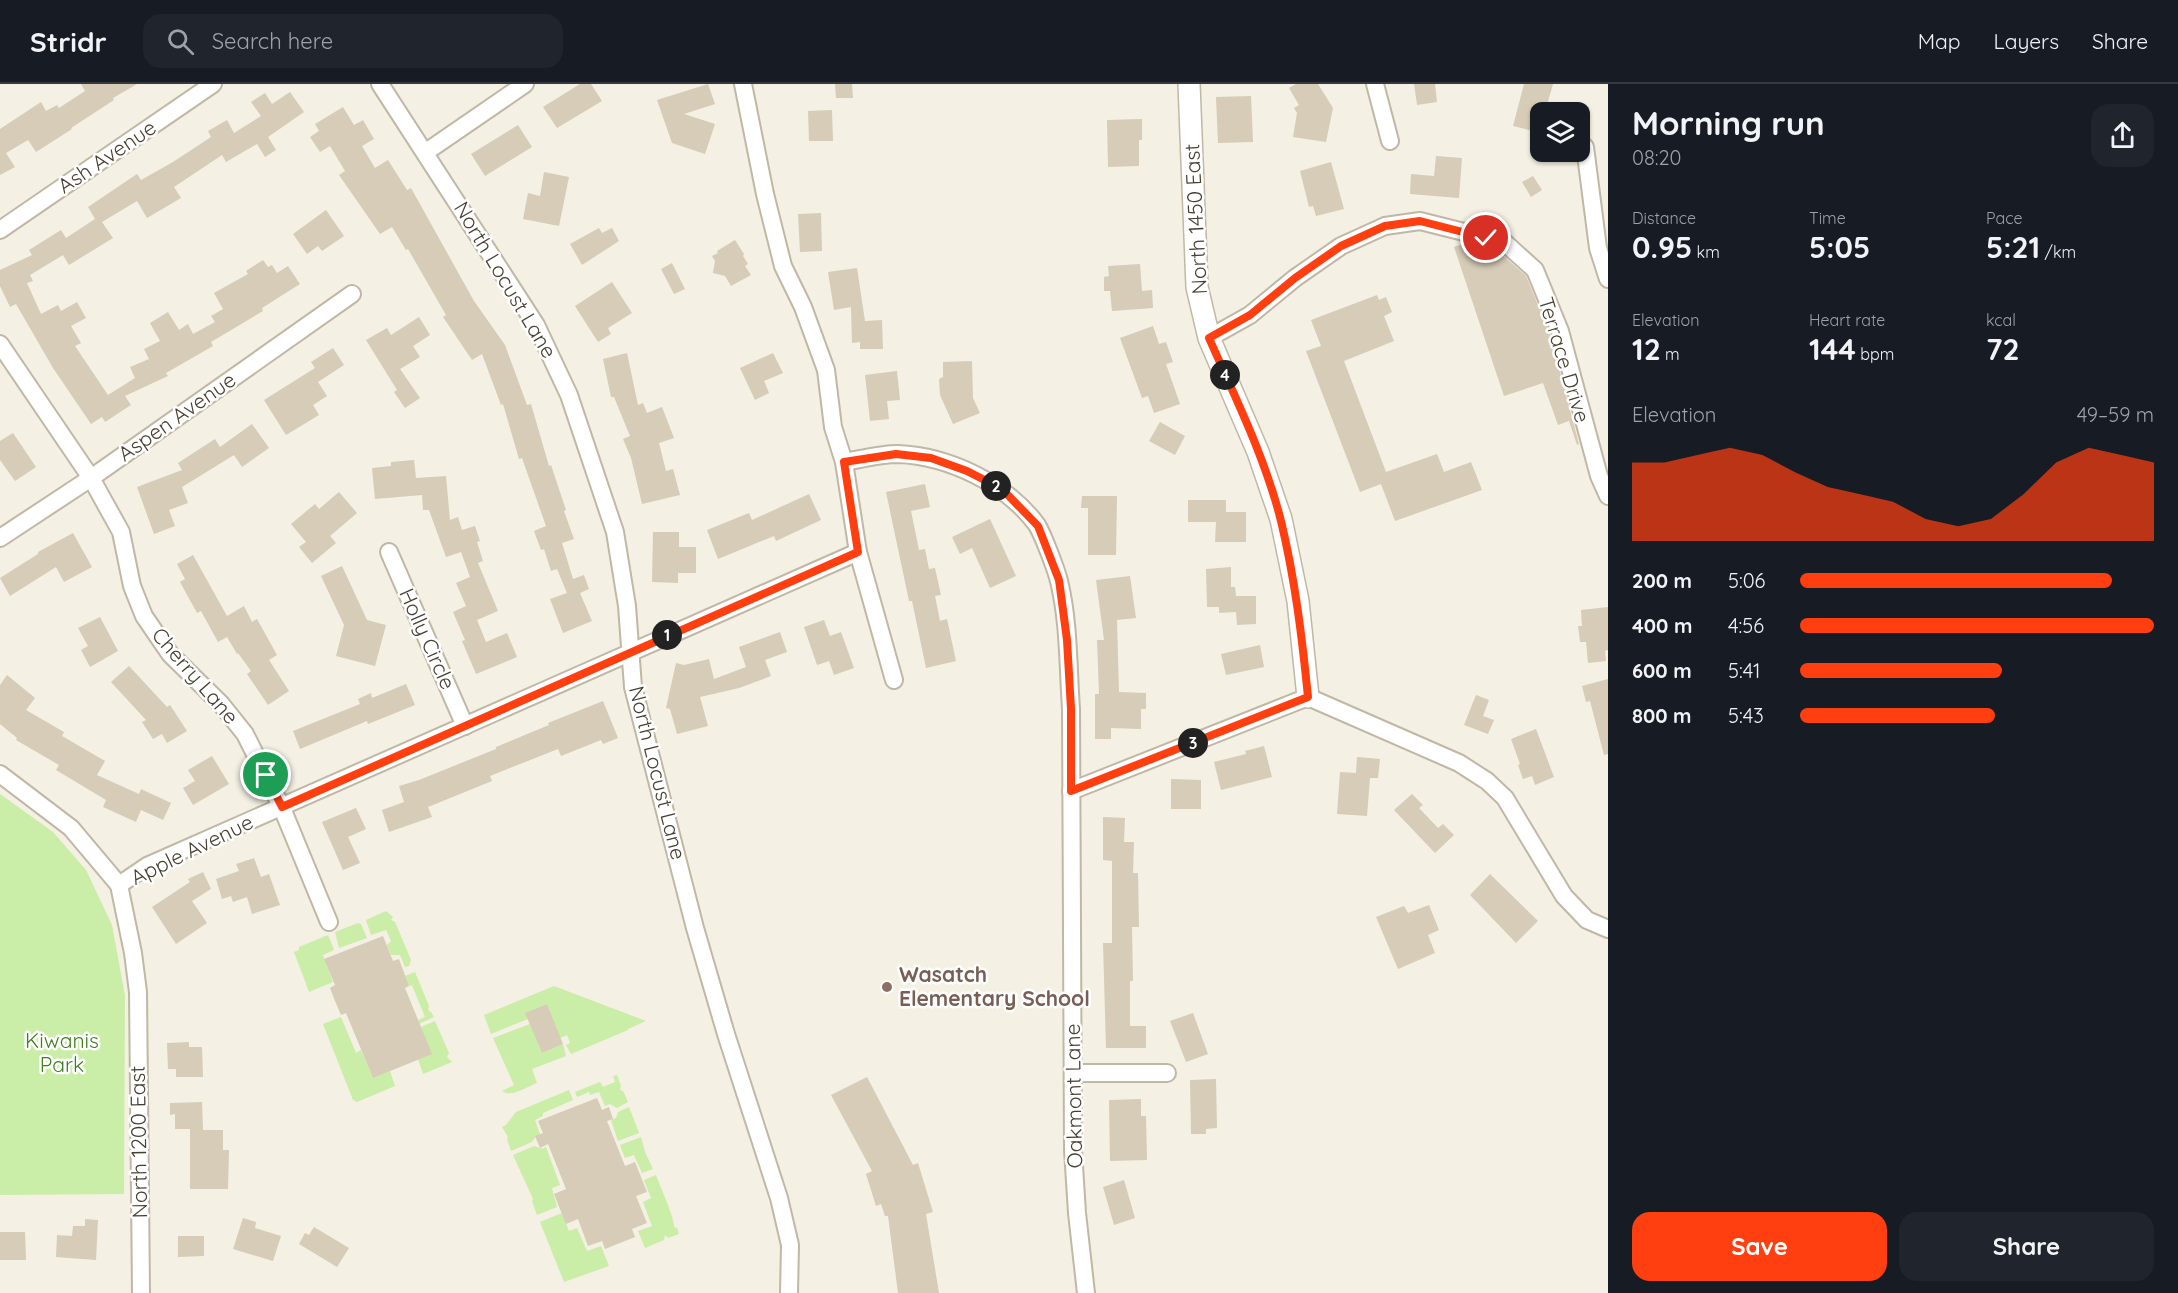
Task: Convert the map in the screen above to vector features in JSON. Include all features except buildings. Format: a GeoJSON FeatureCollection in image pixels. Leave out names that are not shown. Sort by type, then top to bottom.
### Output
{"type":"FeatureCollection","features":[{"type":"Feature","properties":{"kind":"street","name":"Ash Avenue"},"geometry":{"type":"LineString","coordinates":[[0,230],[213,84]]}},
{"type":"Feature","properties":{"kind":"street","name":"North Locust Lane"},"geometry":{"type":"LineString","coordinates":[[380,84],[536,325],[569,395],[615,532],[627,606],[633,687],[695,928],[726,1034],[779,1198],[790,1245],[789,1293]]}},
{"type":"Feature","properties":{"kind":"street"},"geometry":{"type":"LineString","coordinates":[[426,152],[525,84]]}},
{"type":"Feature","properties":{"kind":"street"},"geometry":{"type":"LineString","coordinates":[[743,84],[765,194],[783,266],[803,307],[826,370],[833,427],[844,462],[858,552],[894,680]]}},
{"type":"Feature","properties":{"kind":"street","name":"North 1450 East"},"geometry":{"type":"LineString","coordinates":[[1189,84],[1197,287],[1209,338],[1258,452],[1281,519],[1298,601],[1308,697]]}},
{"type":"Feature","properties":{"kind":"street"},"geometry":{"type":"LineString","coordinates":[[1375,84],[1390,141]]}},
{"type":"Feature","properties":{"kind":"street"},"geometry":{"type":"LineString","coordinates":[[1587,162],[1598,248],[1608,279]]}},
{"type":"Feature","properties":{"kind":"street","name":"Terrace Drive"},"geometry":{"type":"LineString","coordinates":[[1209,338],[1250,315],[1295,278],[1341,246],[1385,226],[1420,221],[1504,243],[1534,270],[1560,331],[1599,476],[1608,496]]}},
{"type":"Feature","properties":{"kind":"street","name":"Aspen Avenue"},"geometry":{"type":"LineString","coordinates":[[0,538],[91,478],[352,294]]}},
{"type":"Feature","properties":{"kind":"street","name":"Cherry Lane"},"geometry":{"type":"LineString","coordinates":[[0,344],[91,478],[121,532],[132,586],[144,616],[170,654],[221,704],[245,734],[282,807],[329,922]]}},
{"type":"Feature","properties":{"kind":"street","name":"Oakmont Lane"},"geometry":{"type":"LineString","coordinates":[[844,462],[896,454],[931,458],[967,471],[1002,489],[1038,526],[1059,580],[1067,640],[1071,709],[1074,1150],[1077,1213],[1086,1293]]}},
{"type":"Feature","properties":{"kind":"street","name":"Holly Circle"},"geometry":{"type":"LineString","coordinates":[[389,552],[465,726]]}},
{"type":"Feature","properties":{"kind":"street","name":"Apple Avenue"},"geometry":{"type":"LineString","coordinates":[[119,885],[147,866],[858,552]]}},
{"type":"Feature","properties":{"kind":"street"},"geometry":{"type":"LineString","coordinates":[[1071,791],[1308,697],[1459,763],[1487,781],[1505,798],[1564,896],[1587,920],[1608,929]]}},
{"type":"Feature","properties":{"kind":"street"},"geometry":{"type":"LineString","coordinates":[[0,774],[71,828],[119,885]]}},
{"type":"Feature","properties":{"kind":"street","name":"North 1200 East"},"geometry":{"type":"LineString","coordinates":[[119,885],[133,953],[138,992],[141,1293]]}},
{"type":"Feature","properties":{"kind":"street"},"geometry":{"type":"LineString","coordinates":[[1074,1073],[1167,1073]]}},
{"type":"Feature","properties":{"kind":"green space","name":"Kiwanis Park"},"geometry":{"type":"Polygon","coordinates":[[[0,794],[53,832],[86,870],[112,925],[125,996],[124,1194],[0,1195],[0,794]]]}},
{"type":"Feature","properties":{"kind":"green space"},"geometry":{"type":"Polygon","coordinates":[[[386,911],[393,917],[391,920],[395,922],[411,960],[409,966],[405,967],[400,955],[391,955],[387,945],[391,941],[386,930],[371,935],[366,920],[386,911]]]}},
{"type":"Feature","properties":{"kind":"green space"},"geometry":{"type":"Polygon","coordinates":[[[358,923],[361,924],[367,938],[339,948],[335,932],[358,923]]]}},
{"type":"Feature","properties":{"kind":"green space"},"geometry":{"type":"Polygon","coordinates":[[[328,935],[334,950],[323,955],[333,982],[309,992],[294,952],[299,950],[299,947],[328,935]]]}},
{"type":"Feature","properties":{"kind":"green space"},"geometry":{"type":"Polygon","coordinates":[[[415,972],[429,1006],[428,1010],[434,1017],[419,1024],[418,1020],[425,1017],[412,985],[409,986],[405,976],[415,972]]]}},
{"type":"Feature","properties":{"kind":"green space"},"geometry":{"type":"Polygon","coordinates":[[[554,986],[646,1021],[571,1054],[566,1045],[570,1043],[567,1035],[560,1038],[547,1004],[526,1013],[528,1019],[491,1034],[484,1015],[554,986]]]}},
{"type":"Feature","properties":{"kind":"green space"},"geometry":{"type":"Polygon","coordinates":[[[341,1017],[356,1053],[361,1050],[373,1078],[390,1071],[395,1086],[357,1102],[353,1100],[323,1024],[341,1017]]]}},
{"type":"Feature","properties":{"kind":"green space"},"geometry":{"type":"Polygon","coordinates":[[[435,1021],[449,1053],[447,1057],[452,1062],[423,1074],[418,1059],[421,1027],[435,1021]]]}},
{"type":"Feature","properties":{"kind":"green space"},"geometry":{"type":"Polygon","coordinates":[[[530,1024],[542,1053],[563,1044],[566,1056],[532,1069],[537,1083],[515,1093],[506,1093],[502,1091],[514,1085],[493,1038],[530,1024]]]}},
{"type":"Feature","properties":{"kind":"green space"},"geometry":{"type":"Polygon","coordinates":[[[617,1075],[620,1090],[623,1091],[628,1102],[617,1108],[610,1104],[605,1106],[599,1092],[590,1095],[589,1092],[577,1097],[575,1092],[600,1082],[603,1087],[615,1082],[613,1076],[617,1075]]]}},
{"type":"Feature","properties":{"kind":"green space"},"geometry":{"type":"Polygon","coordinates":[[[569,1090],[573,1100],[543,1113],[543,1116],[535,1120],[540,1134],[532,1142],[511,1151],[508,1137],[502,1127],[516,1112],[569,1090]]]}},
{"type":"Feature","properties":{"kind":"green space"},"geometry":{"type":"Polygon","coordinates":[[[629,1107],[639,1133],[618,1141],[611,1120],[616,1118],[618,1112],[629,1107]]]}},
{"type":"Feature","properties":{"kind":"green space"},"geometry":{"type":"Polygon","coordinates":[[[641,1137],[653,1169],[642,1173],[634,1155],[625,1158],[620,1145],[641,1137]]]}},
{"type":"Feature","properties":{"kind":"green space"},"geometry":{"type":"Polygon","coordinates":[[[534,1146],[542,1149],[546,1147],[560,1185],[552,1188],[557,1207],[537,1215],[533,1199],[513,1155],[534,1146]]]}},
{"type":"Feature","properties":{"kind":"green space"},"geometry":{"type":"Polygon","coordinates":[[[656,1175],[674,1227],[677,1228],[679,1234],[668,1238],[665,1235],[664,1240],[645,1248],[638,1231],[652,1226],[643,1202],[651,1198],[644,1180],[656,1175]]]}},
{"type":"Feature","properties":{"kind":"green space"},"geometry":{"type":"Polygon","coordinates":[[[562,1213],[569,1231],[577,1228],[587,1251],[601,1246],[609,1266],[564,1282],[540,1222],[562,1213]]]}},
{"type":"Feature","properties":{"kind":"place","name":"Wasatch Elementary School"},"geometry":{"type":"Point","coordinates":[887,987]}},
{"type":"Feature","properties":{"kind":"route"},"geometry":{"type":"LineString","coordinates":[[266,775],[282,807],[858,552],[844,462],[896,454],[931,458],[967,471],[1002,489],[1038,526],[1059,580],[1067,640],[1071,709],[1071,791],[1308,697],[1298,601],[1281,519],[1258,452],[1209,338],[1250,315],[1295,278],[1341,246],[1385,226],[1420,221],[1486,238]]}}]}
